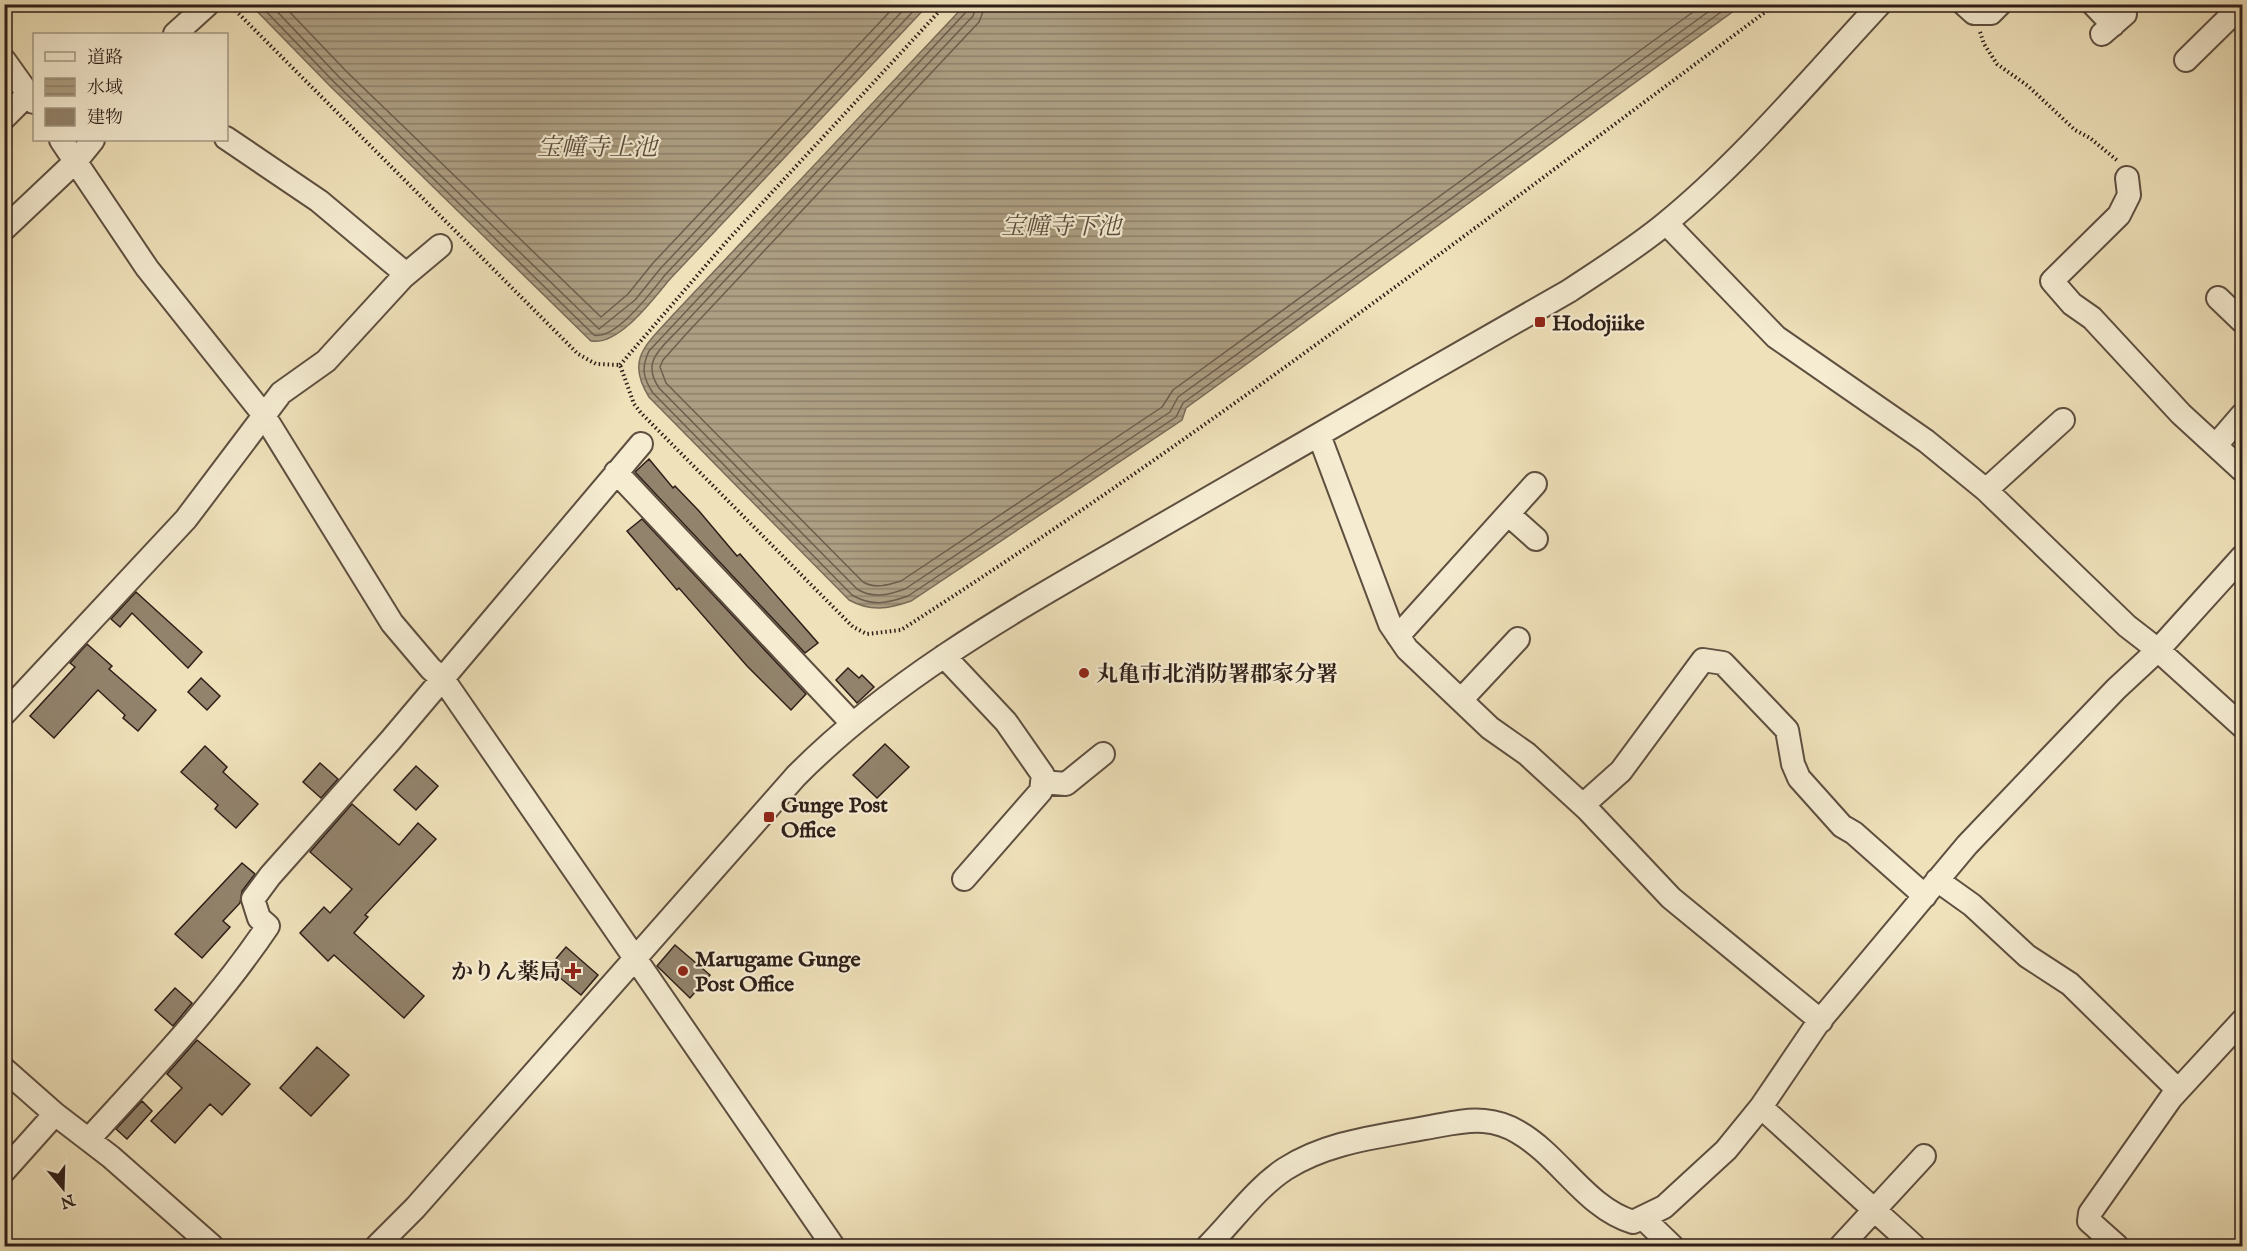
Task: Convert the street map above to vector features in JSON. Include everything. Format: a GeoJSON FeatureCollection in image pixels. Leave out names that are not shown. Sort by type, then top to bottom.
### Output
{"type":"FeatureCollection","features":[{"type":"Feature","properties":{"kind":"street"},"geometry":{"type":"LineString","coordinates":[[377,1246],[415,1208],[796,776],[852,723],[944,656],[1020,607],[1569,291],[1666,223],[1724,171],[1880,4]]}},
{"type":"Feature","properties":{"kind":"street"},"geometry":{"type":"LineString","coordinates":[[1969,9],[1991,13],[2000,4]]}},
{"type":"Feature","properties":{"kind":"street"},"geometry":{"type":"LineString","coordinates":[[2093,4],[2113,24]]}},
{"type":"Feature","properties":{"kind":"street"},"geometry":{"type":"LineString","coordinates":[[176,33],[207,5]]}},
{"type":"Feature","properties":{"kind":"street"},"geometry":{"type":"LineString","coordinates":[[2186,60],[2242,5]]}},
{"type":"Feature","properties":{"kind":"street"},"geometry":{"type":"LineString","coordinates":[[4,60],[32,98],[4,118]]}},
{"type":"Feature","properties":{"kind":"street"},"geometry":{"type":"LineString","coordinates":[[228,139],[319,201],[406,274]]}},
{"type":"Feature","properties":{"kind":"street"},"geometry":{"type":"LineString","coordinates":[[62,141],[147,268],[263,414],[392,623],[431,669],[443,679],[833,1246]]}},
{"type":"Feature","properties":{"kind":"street"},"geometry":{"type":"LineString","coordinates":[[4,230],[76,161],[92,141]]}},
{"type":"Feature","properties":{"kind":"street"},"geometry":{"type":"LineString","coordinates":[[2127,178],[2129,195],[2119,215],[2052,281],[2072,304],[2092,318],[2181,414],[2217,444],[2242,470]]}},
{"type":"Feature","properties":{"kind":"street"},"geometry":{"type":"LineString","coordinates":[[1666,223],[1776,337],[1926,441],[1986,490],[2127,626],[2158,650],[2242,726]]}},
{"type":"Feature","properties":{"kind":"street"},"geometry":{"type":"LineString","coordinates":[[4,714],[186,519],[281,393],[326,362],[406,274],[440,246]]}},
{"type":"Feature","properties":{"kind":"street"},"geometry":{"type":"LineString","coordinates":[[2218,298],[2242,321]]}},
{"type":"Feature","properties":{"kind":"street"},"geometry":{"type":"LineString","coordinates":[[2217,444],[2242,415]]}},
{"type":"Feature","properties":{"kind":"street"},"geometry":{"type":"LineString","coordinates":[[1986,490],[2063,420]]}},
{"type":"Feature","properties":{"kind":"street"},"geometry":{"type":"LineString","coordinates":[[1319,435],[1390,624],[1407,649],[1490,728],[1527,754],[1583,805],[1671,898],[1821,1021]]}},
{"type":"Feature","properties":{"kind":"street"},"geometry":{"type":"LineString","coordinates":[[89,1139],[193,1025],[268,926],[259,918],[253,899],[270,876],[443,679],[641,444]]}},
{"type":"Feature","properties":{"kind":"street"},"geometry":{"type":"LineString","coordinates":[[616,472],[852,723]]}},
{"type":"Feature","properties":{"kind":"street"},"geometry":{"type":"LineString","coordinates":[[1398,636],[1535,484]]}},
{"type":"Feature","properties":{"kind":"street"},"geometry":{"type":"LineString","coordinates":[[1508,514],[1536,539]]}},
{"type":"Feature","properties":{"kind":"street"},"geometry":{"type":"LineString","coordinates":[[1220,1242],[1274,1178],[1296,1162],[1328,1148],[1363,1139],[1481,1120],[1505,1126],[1528,1138],[1611,1213],[1633,1222],[1664,1208],[1726,1150],[1761,1107],[1821,1021],[1976,836],[2158,650],[2242,557]]}},
{"type":"Feature","properties":{"kind":"street"},"geometry":{"type":"LineString","coordinates":[[1461,700],[1518,639]]}},
{"type":"Feature","properties":{"kind":"street"},"geometry":{"type":"LineString","coordinates":[[944,656],[1006,722],[1042,775],[1041,791],[964,879]]}},
{"type":"Feature","properties":{"kind":"street"},"geometry":{"type":"LineString","coordinates":[[1583,805],[1621,771],[1703,660],[1723,663],[1787,730],[1793,764],[1799,778],[1842,826],[1931,888],[1972,905],[2027,956],[2070,984],[2178,1090]]}},
{"type":"Feature","properties":{"kind":"street"},"geometry":{"type":"LineString","coordinates":[[1042,783],[1066,784],[1103,754]]}},
{"type":"Feature","properties":{"kind":"street"},"geometry":{"type":"LineString","coordinates":[[2117,1246],[2089,1221],[2090,1213],[2178,1090],[2242,1021]]}},
{"type":"Feature","properties":{"kind":"street"},"geometry":{"type":"LineString","coordinates":[[4,1069],[212,1246]]}},
{"type":"Feature","properties":{"kind":"street"},"geometry":{"type":"LineString","coordinates":[[1761,1107],[1914,1246]]}},
{"type":"Feature","properties":{"kind":"street"},"geometry":{"type":"LineString","coordinates":[[4,1171],[55,1114]]}},
{"type":"Feature","properties":{"kind":"street"},"geometry":{"type":"LineString","coordinates":[[1841,1246],[1924,1156]]}},
{"type":"Feature","properties":{"kind":"street"},"geometry":{"type":"LineString","coordinates":[[1644,1219],[1672,1246]]}},
{"type":"Feature","properties":{"kind":"path"},"geometry":{"type":"LineString","coordinates":[[230,4],[578,354],[596,364],[620,365]]}},
{"type":"Feature","properties":{"kind":"path"},"geometry":{"type":"LineString","coordinates":[[620,365],[727,241],[946,4]]}},
{"type":"Feature","properties":{"kind":"path"},"geometry":{"type":"LineString","coordinates":[[620,365],[634,404],[641,413],[853,627],[867,634],[901,630],[1161,456],[1337,331],[1776,4]]}},
{"type":"Feature","properties":{"kind":"path"},"geometry":{"type":"LineString","coordinates":[[1969,9],[1984,44],[1997,64],[2028,86],[2074,130],[2104,148],[2121,164],[2127,178]]}},
{"type":"Feature","properties":{"kind":"water","name":"宝幢寺上池"},"geometry":{"type":"Polygon","coordinates":[[[251,5],[928,5],[635,319],[613,336],[602,341],[591,341],[330,86],[251,5]]]}},
{"type":"Feature","properties":{"kind":"water","name":"宝幢寺下池"},"geometry":{"type":"Polygon","coordinates":[[[965,5],[1742,5],[1186,408],[1182,420],[911,601],[895,606],[872,608],[849,600],[649,397],[642,384],[639,362],[654,335],[965,5]]]}},
{"type":"Feature","properties":{"kind":"building"},"geometry":{"type":"Polygon","coordinates":[[[649,459],[673,488],[675,486],[699,511],[737,556],[740,554],[818,643],[805,653],[635,472],[649,459]]]}},
{"type":"Feature","properties":{"kind":"building"},"geometry":{"type":"Polygon","coordinates":[[[642,519],[806,694],[791,710],[747,666],[679,588],[677,590],[627,531],[642,519]]]}},
{"type":"Feature","properties":{"kind":"building"},"geometry":{"type":"Polygon","coordinates":[[[136,592],[202,652],[188,668],[132,613],[120,627],[111,619],[136,592]]]}},
{"type":"Feature","properties":{"kind":"building"},"geometry":{"type":"Polygon","coordinates":[[[87,644],[112,666],[109,669],[156,710],[138,731],[123,718],[125,715],[98,690],[54,738],[30,716],[75,667],[70,663],[87,644]]]}},
{"type":"Feature","properties":{"kind":"building"},"geometry":{"type":"Polygon","coordinates":[[[848,668],[859,678],[862,675],[874,687],[857,703],[836,680],[848,668]]]}},
{"type":"Feature","properties":{"kind":"building"},"geometry":{"type":"Polygon","coordinates":[[[201,678],[220,696],[207,710],[188,692],[201,678]]]}},
{"type":"Feature","properties":{"kind":"building"},"geometry":{"type":"Polygon","coordinates":[[[885,744],[909,767],[877,798],[853,775],[885,744]]]}},
{"type":"Feature","properties":{"kind":"building"},"geometry":{"type":"Polygon","coordinates":[[[205,746],[227,767],[223,772],[258,804],[236,828],[215,809],[218,805],[181,772],[205,746]]]}},
{"type":"Feature","properties":{"kind":"building"},"geometry":{"type":"Polygon","coordinates":[[[320,763],[338,779],[321,798],[303,782],[320,763]]]}},
{"type":"Feature","properties":{"kind":"building"},"geometry":{"type":"Polygon","coordinates":[[[416,766],[438,786],[416,810],[394,790],[416,766]]]}},
{"type":"Feature","properties":{"kind":"building"},"geometry":{"type":"Polygon","coordinates":[[[352,804],[399,845],[418,823],[436,839],[365,915],[368,917],[354,933],[424,996],[404,1018],[334,955],[328,961],[300,933],[324,907],[330,913],[352,889],[310,852],[352,804]]]}},
{"type":"Feature","properties":{"kind":"building"},"geometry":{"type":"Polygon","coordinates":[[[242,863],[255,874],[242,891],[240,903],[223,921],[230,927],[202,958],[175,934],[242,863]]]}},
{"type":"Feature","properties":{"kind":"building"},"geometry":{"type":"Polygon","coordinates":[[[675,945],[710,975],[690,998],[657,966],[675,945]]]}},
{"type":"Feature","properties":{"kind":"building","name":"かりん薬局"},"geometry":{"type":"Polygon","coordinates":[[[566,947],[598,975],[581,995],[548,968],[566,947]]]}},
{"type":"Feature","properties":{"kind":"building"},"geometry":{"type":"Polygon","coordinates":[[[175,988],[192,1003],[173,1026],[155,1010],[175,988]]]}},
{"type":"Feature","properties":{"kind":"building"},"geometry":{"type":"Polygon","coordinates":[[[197,1040],[250,1084],[222,1115],[210,1104],[175,1143],[151,1121],[182,1088],[167,1074],[197,1040]]]}},
{"type":"Feature","properties":{"kind":"building"},"geometry":{"type":"Polygon","coordinates":[[[317,1047],[349,1075],[311,1116],[280,1088],[317,1047]]]}},
{"type":"Feature","properties":{"kind":"building"},"geometry":{"type":"Polygon","coordinates":[[[142,1101],[152,1111],[127,1139],[116,1129],[142,1101]]]}},
{"type":"Feature","properties":{"kind":"place","name":"Hodojiike"},"geometry":{"type":"Point","coordinates":[1540,322]}},
{"type":"Feature","properties":{"kind":"place","name":"丸亀市北消防署郡家分署"},"geometry":{"type":"Point","coordinates":[1084,673]}},
{"type":"Feature","properties":{"kind":"place","name":"Gunge Post Office"},"geometry":{"type":"Point","coordinates":[769,817]}},
{"type":"Feature","properties":{"kind":"place","name":"かりん薬局"},"geometry":{"type":"Point","coordinates":[573,971]}},
{"type":"Feature","properties":{"kind":"place","name":"Marugame Gunge Post Office"},"geometry":{"type":"Point","coordinates":[683,971]}}]}
